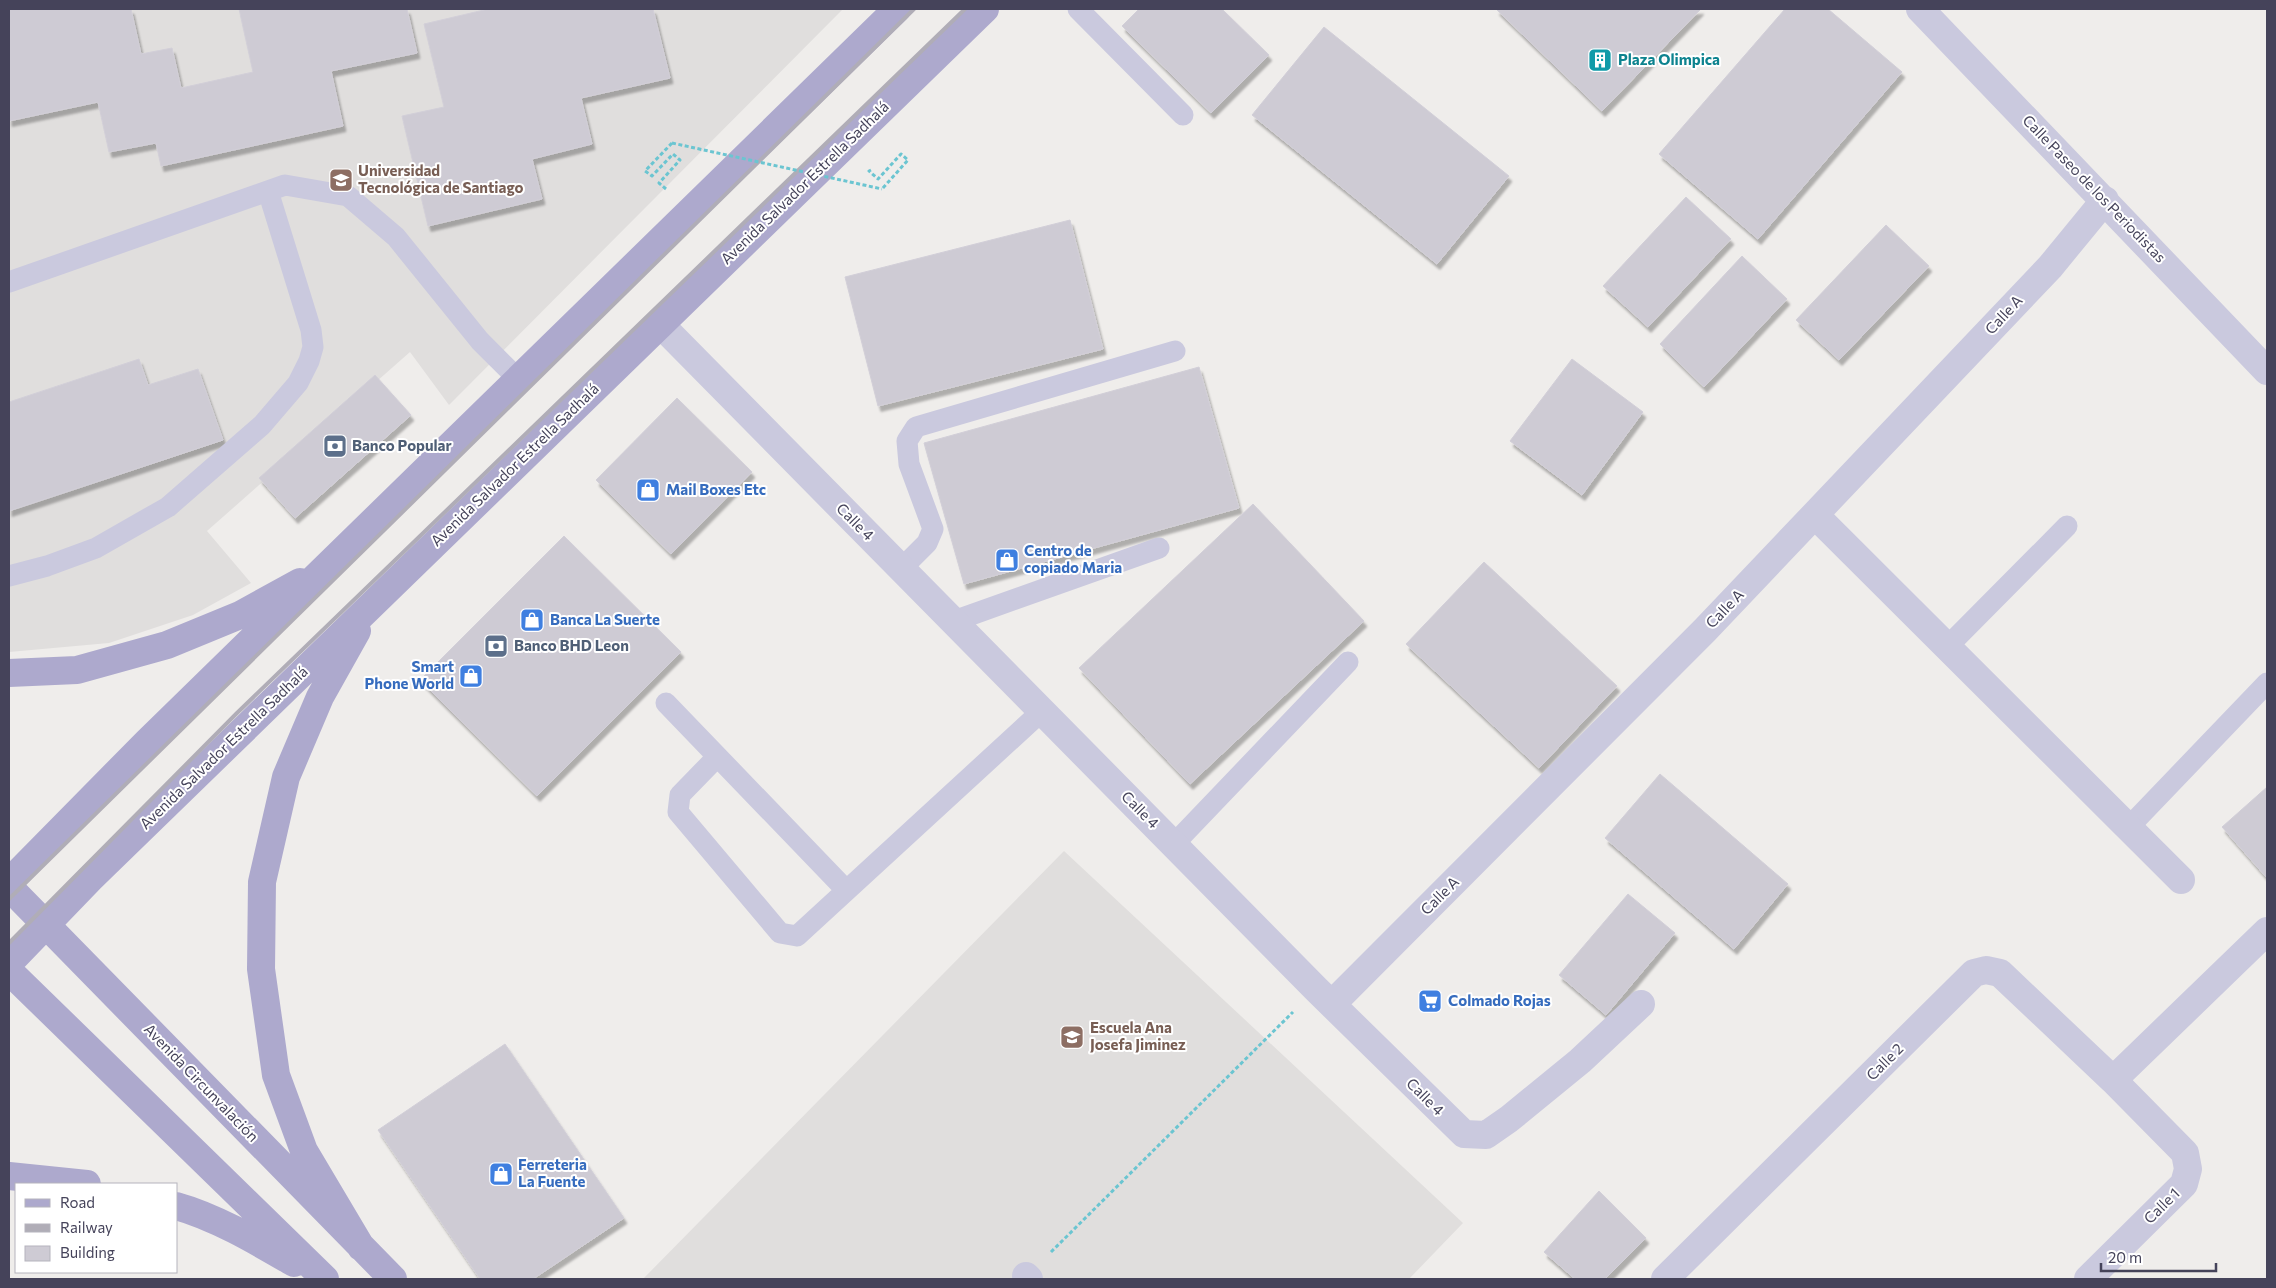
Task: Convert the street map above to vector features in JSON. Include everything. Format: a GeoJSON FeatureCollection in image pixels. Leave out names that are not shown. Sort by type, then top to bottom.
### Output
{"type":"FeatureCollection","features":[{"type":"Feature","properties":{"kind":"main road"},"geometry":{"type":"LineString","coordinates":[[9,882],[147,742],[330,566],[518,379],[897,9]]}},
{"type":"Feature","properties":{"kind":"main road","name":"Avenida Salvador Estrella Sadhalá"},"geometry":{"type":"LineString","coordinates":[[9,963],[90,879],[985,9]]}},
{"type":"Feature","properties":{"kind":"main road"},"geometry":{"type":"LineString","coordinates":[[9,673],[77,670],[167,645],[240,615],[330,566]]}},
{"type":"Feature","properties":{"kind":"main road"},"geometry":{"type":"LineString","coordinates":[[361,1247],[304,1151],[276,1075],[261,969],[262,882],[286,777],[320,697],[372,604]]}},
{"type":"Feature","properties":{"kind":"main road","name":"Avenida Circunvalación"},"geometry":{"type":"LineString","coordinates":[[9,887],[393,1279]]}},
{"type":"Feature","properties":{"kind":"main road"},"geometry":{"type":"LineString","coordinates":[[9,971],[324,1279]]}},
{"type":"Feature","properties":{"kind":"main road"},"geometry":{"type":"LineString","coordinates":[[9,1176],[77,1183]]}},
{"type":"Feature","properties":{"kind":"main road"},"geometry":{"type":"LineString","coordinates":[[178,1207],[191,1210],[266,1246],[324,1279]]}},
{"type":"Feature","properties":{"kind":"street","name":"Calle Paseo de los Periodistas"},"geometry":{"type":"LineString","coordinates":[[1920,9],[2267,371]]}},
{"type":"Feature","properties":{"kind":"street","name":"Calle A"},"geometry":{"type":"LineString","coordinates":[[1324,996],[1705,630],[2050,266],[2105,200]]}},
{"type":"Feature","properties":{"kind":"street","name":"Calle 4"},"geometry":{"type":"LineString","coordinates":[[660,324],[1324,996],[1464,1134],[1486,1135],[1509,1119],[1580,1062],[1641,1004]]}},
{"type":"Feature","properties":{"kind":"street"},"geometry":{"type":"LineString","coordinates":[[1815,515],[2181,880]]}},
{"type":"Feature","properties":{"kind":"street"},"geometry":{"type":"LineString","coordinates":[[2113,1080],[2267,931]]}},
{"type":"Feature","properties":{"kind":"street","name":"Calle 2"},"geometry":{"type":"LineString","coordinates":[[1666,1279],[1974,973],[1986,970],[2000,972],[2113,1080]]}},
{"type":"Feature","properties":{"kind":"street","name":"Calle 1"},"geometry":{"type":"LineString","coordinates":[[2088,1279],[2184,1184],[2188,1169],[2185,1153],[2113,1080]]}},
{"type":"Feature","properties":{"kind":"lane"},"geometry":{"type":"LineString","coordinates":[[1088,12],[1184,115]]}},
{"type":"Feature","properties":{"kind":"lane"},"geometry":{"type":"LineString","coordinates":[[9,282],[285,184],[348,196],[396,237],[480,341],[518,379]]}},
{"type":"Feature","properties":{"kind":"lane"},"geometry":{"type":"LineString","coordinates":[[9,576],[47,566],[96,548],[168,507],[262,425],[298,383],[309,361],[313,347],[311,330],[268,191]]}},
{"type":"Feature","properties":{"kind":"lane"},"geometry":{"type":"LineString","coordinates":[[901,569],[927,543],[933,529],[909,464],[907,441],[916,427],[1175,351]]}},
{"type":"Feature","properties":{"kind":"lane"},"geometry":{"type":"LineString","coordinates":[[1947,647],[2066,526]]}},
{"type":"Feature","properties":{"kind":"lane"},"geometry":{"type":"LineString","coordinates":[[954,621],[1159,548]]}},
{"type":"Feature","properties":{"kind":"lane"},"geometry":{"type":"LineString","coordinates":[[1174,844],[1348,662]]}},
{"type":"Feature","properties":{"kind":"lane"},"geometry":{"type":"LineString","coordinates":[[2128,828],[2267,684]]}},
{"type":"Feature","properties":{"kind":"lane"},"geometry":{"type":"LineString","coordinates":[[666,703],[846,890]]}},
{"type":"Feature","properties":{"kind":"lane"},"geometry":{"type":"LineString","coordinates":[[717,757],[680,795],[678,812],[780,933],[797,936],[1042,711]]}},
{"type":"Feature","properties":{"kind":"path"},"geometry":{"type":"LineString","coordinates":[[659,183],[680,160],[673,154],[652,176],[645,170],[672,143],[882,188],[908,160],[901,154],[878,179],[869,171],[875,165]]}},
{"type":"Feature","properties":{"kind":"path"},"geometry":{"type":"LineString","coordinates":[[1028,1278],[1324,996]]}},
{"type":"Feature","properties":{"kind":"shaded area","name":"Universidad Tecnológica de Santiago"},"geometry":{"type":"Polygon","coordinates":[[[9,9],[843,9],[449,405],[410,352],[207,531],[251,583],[193,615],[109,643],[9,652],[9,9]]]}},
{"type":"Feature","properties":{"kind":"shaded area","name":"Escuela Ana Josefa Jiminez"},"geometry":{"type":"Polygon","coordinates":[[[1064,851],[1463,1223],[1409,1279],[643,1279],[1064,851]]]}},
{"type":"Feature","properties":{"kind":"building"},"geometry":{"type":"Polygon","coordinates":[[[9,9],[131,9],[141,54],[172,48],[181,88],[253,72],[239,9],[407,9],[417,53],[331,71],[343,126],[161,166],[156,143],[109,152],[98,102],[9,121],[9,9]]]}},
{"type":"Feature","properties":{"kind":"building"},"geometry":{"type":"Polygon","coordinates":[[[488,9],[653,9],[670,78],[581,98],[592,144],[532,159],[542,199],[428,226],[402,116],[444,107],[424,24],[488,9]]]}},
{"type":"Feature","properties":{"kind":"building"},"geometry":{"type":"Polygon","coordinates":[[[1139,9],[1222,9],[1269,55],[1211,113],[1122,26],[1139,9]]]}},
{"type":"Feature","properties":{"kind":"building","name":"Plaza Olimpica"},"geometry":{"type":"Polygon","coordinates":[[[1496,9],[1701,9],[1602,111],[1496,9]]]}},
{"type":"Feature","properties":{"kind":"building"},"geometry":{"type":"Polygon","coordinates":[[[1785,9],[1828,9],[1902,72],[1758,239],[1659,154],[1785,9]]]}},
{"type":"Feature","properties":{"kind":"building"},"geometry":{"type":"Polygon","coordinates":[[[1324,27],[1509,176],[1437,264],[1252,115],[1324,27]]]}},
{"type":"Feature","properties":{"kind":"building"},"geometry":{"type":"Polygon","coordinates":[[[1686,197],[1731,239],[1648,327],[1603,286],[1686,197]]]}},
{"type":"Feature","properties":{"kind":"building"},"geometry":{"type":"Polygon","coordinates":[[[1070,220],[1103,349],[878,406],[845,277],[1070,220]]]}},
{"type":"Feature","properties":{"kind":"building"},"geometry":{"type":"Polygon","coordinates":[[[1886,225],[1929,266],[1839,360],[1796,320],[1886,225]]]}},
{"type":"Feature","properties":{"kind":"building"},"geometry":{"type":"Polygon","coordinates":[[[1742,256],[1787,299],[1704,387],[1660,344],[1742,256]]]}},
{"type":"Feature","properties":{"kind":"building"},"geometry":{"type":"Polygon","coordinates":[[[139,359],[148,385],[198,369],[223,440],[9,511],[9,402],[139,359]]]}},
{"type":"Feature","properties":{"kind":"building"},"geometry":{"type":"Polygon","coordinates":[[[1572,359],[1643,412],[1582,495],[1510,441],[1572,359]]]}},
{"type":"Feature","properties":{"kind":"building"},"geometry":{"type":"Polygon","coordinates":[[[1199,367],[1239,508],[964,584],[924,443],[1199,367]]]}},
{"type":"Feature","properties":{"kind":"building","name":"Banco Popular"},"geometry":{"type":"Polygon","coordinates":[[[375,375],[411,415],[295,518],[259,478],[375,375]]]}},
{"type":"Feature","properties":{"kind":"building"},"geometry":{"type":"Polygon","coordinates":[[[677,398],[752,472],[671,554],[596,480],[677,398]]]}},
{"type":"Feature","properties":{"kind":"building"},"geometry":{"type":"Polygon","coordinates":[[[1253,504],[1364,621],[1190,784],[1079,668],[1253,504]]]}},
{"type":"Feature","properties":{"kind":"building"},"geometry":{"type":"Polygon","coordinates":[[[564,536],[681,652],[537,796],[420,680],[564,536]]]}},
{"type":"Feature","properties":{"kind":"building"},"geometry":{"type":"Polygon","coordinates":[[[1484,562],[1617,686],[1539,768],[1406,644],[1484,562]]]}},
{"type":"Feature","properties":{"kind":"building"},"geometry":{"type":"Polygon","coordinates":[[[1660,774],[1788,884],[1734,949],[1605,838],[1660,774]]]}},
{"type":"Feature","properties":{"kind":"building"},"geometry":{"type":"Polygon","coordinates":[[[2267,787],[2267,878],[2222,827],[2267,787]]]}},
{"type":"Feature","properties":{"kind":"building"},"geometry":{"type":"Polygon","coordinates":[[[1628,894],[1675,933],[1606,1015],[1559,975],[1628,894]]]}},
{"type":"Feature","properties":{"kind":"building","name":"Ferreteria La Fuente"},"geometry":{"type":"Polygon","coordinates":[[[505,1044],[624,1218],[533,1279],[480,1279],[378,1130],[505,1044]]]}},
{"type":"Feature","properties":{"kind":"building"},"geometry":{"type":"Polygon","coordinates":[[[1599,1191],[1646,1238],[1605,1279],[1575,1279],[1544,1252],[1599,1191]]]}},
{"type":"Feature","properties":{"kind":"railway"},"geometry":{"type":"LineString","coordinates":[[9,899],[914,9]]}},
{"type":"Feature","properties":{"kind":"railway"},"geometry":{"type":"LineString","coordinates":[[9,943],[237,713],[965,9]]}},
{"type":"Feature","properties":{"kind":"place","name":"Plaza Olimpica"},"geometry":{"type":"Point","coordinates":[1600,60]}},
{"type":"Feature","properties":{"kind":"place","name":"Universidad Tecnológica de Santiago"},"geometry":{"type":"Point","coordinates":[341,180]}},
{"type":"Feature","properties":{"kind":"place","name":"Banco Popular"},"geometry":{"type":"Point","coordinates":[335,446]}},
{"type":"Feature","properties":{"kind":"place","name":"Mail Boxes Etc"},"geometry":{"type":"Point","coordinates":[648,490]}},
{"type":"Feature","properties":{"kind":"place","name":"Centro de copiado Maria"},"geometry":{"type":"Point","coordinates":[1007,560]}},
{"type":"Feature","properties":{"kind":"place","name":"Banca La Suerte"},"geometry":{"type":"Point","coordinates":[532,620]}},
{"type":"Feature","properties":{"kind":"place","name":"Banco BHD Leon"},"geometry":{"type":"Point","coordinates":[496,646]}},
{"type":"Feature","properties":{"kind":"place","name":"Smart Phone World"},"geometry":{"type":"Point","coordinates":[471,676]}},
{"type":"Feature","properties":{"kind":"place","name":"Colmado Rojas"},"geometry":{"type":"Point","coordinates":[1430,1001]}},
{"type":"Feature","properties":{"kind":"place","name":"Escuela Ana Josefa Jiminez"},"geometry":{"type":"Point","coordinates":[1072,1037]}},
{"type":"Feature","properties":{"kind":"place","name":"Ferreteria La Fuente"},"geometry":{"type":"Point","coordinates":[501,1174]}}]}
